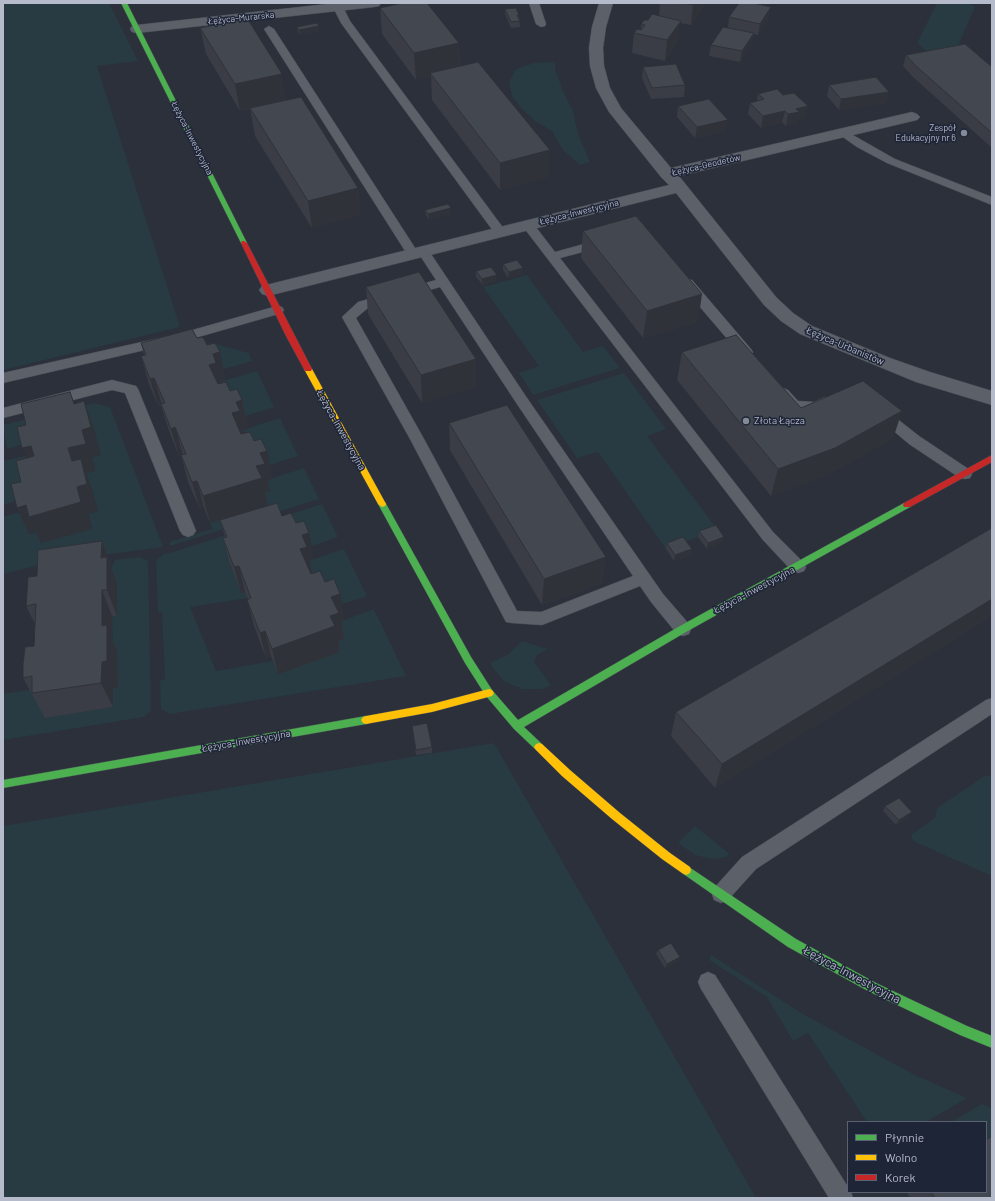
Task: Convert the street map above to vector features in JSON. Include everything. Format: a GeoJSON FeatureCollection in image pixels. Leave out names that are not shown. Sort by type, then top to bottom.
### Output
{"type":"FeatureCollection","features":[{"type":"Feature","properties":{"kind":"street"},"geometry":{"type":"LineString","coordinates":[[124,3],[138,29]]}},
{"type":"Feature","properties":{"kind":"street","name":"Łężyca-Murarska"},"geometry":{"type":"LineString","coordinates":[[138,29],[374,3]]}},
{"type":"Feature","properties":{"kind":"street","name":"Łężyca-Geodetów"},"geometry":{"type":"LineString","coordinates":[[606,3],[599,27],[596,48],[597,66],[603,88],[614,109],[668,174],[912,117]]}},
{"type":"Feature","properties":{"kind":"street","name":"Łężyca-Inwestycyjna"},"geometry":{"type":"LineString","coordinates":[[138,29],[290,336],[468,660],[489,693],[517,726],[566,773],[666,856],[792,943],[872,987],[964,1031],[992,1042]]}},
{"type":"Feature","properties":{"kind":"street","name":"Łężyca-Urbanistów"},"geometry":{"type":"LineString","coordinates":[[668,174],[680,187],[770,301],[787,317],[806,330],[882,362],[992,398]]}},
{"type":"Feature","properties":{"kind":"street","name":"Łężyca-Inwestycyjna"},"geometry":{"type":"LineString","coordinates":[[268,290],[680,187]]}},
{"type":"Feature","properties":{"kind":"street","name":"Łężyca-Inwestycyjna"},"geometry":{"type":"LineString","coordinates":[[517,726],[683,629],[992,458]]}},
{"type":"Feature","properties":{"kind":"street","name":"Łężyca-Inwestycyjna"},"geometry":{"type":"LineString","coordinates":[[3,784],[432,708],[489,693]]}},
{"type":"Feature","properties":{"kind":"lane"},"geometry":{"type":"LineString","coordinates":[[534,3],[541,24]]}},
{"type":"Feature","properties":{"kind":"lane"},"geometry":{"type":"LineString","coordinates":[[338,7],[345,21],[500,232]]}},
{"type":"Feature","properties":{"kind":"lane"},"geometry":{"type":"LineString","coordinates":[[269,29],[418,252],[443,282],[657,598],[683,629]]}},
{"type":"Feature","properties":{"kind":"lane"},"geometry":{"type":"LineString","coordinates":[[844,133],[861,145],[891,161],[992,201]]}},
{"type":"Feature","properties":{"kind":"lane"},"geometry":{"type":"LineString","coordinates":[[528,225],[554,256],[768,536],[798,566]]}},
{"type":"Feature","properties":{"kind":"lane"},"geometry":{"type":"LineString","coordinates":[[554,256],[613,239]]}},
{"type":"Feature","properties":{"kind":"lane"},"geometry":{"type":"LineString","coordinates":[[677,270],[753,360]]}},
{"type":"Feature","properties":{"kind":"lane"},"geometry":{"type":"LineString","coordinates":[[443,282],[363,305],[349,317],[417,438],[512,617],[542,619],[644,578]]}},
{"type":"Feature","properties":{"kind":"lane"},"geometry":{"type":"LineString","coordinates":[[3,378],[183,337],[277,310]]}},
{"type":"Feature","properties":{"kind":"lane"},"geometry":{"type":"LineString","coordinates":[[773,382],[794,405],[816,407],[834,398]]}},
{"type":"Feature","properties":{"kind":"lane"},"geometry":{"type":"LineString","coordinates":[[3,413],[112,385],[131,389],[188,531]]}},
{"type":"Feature","properties":{"kind":"lane"},"geometry":{"type":"LineString","coordinates":[[868,402],[914,440],[965,474]]}},
{"type":"Feature","properties":{"kind":"lane"},"geometry":{"type":"LineString","coordinates":[[721,894],[749,863],[992,705]]}},
{"type":"Feature","properties":{"kind":"lane"},"geometry":{"type":"LineString","coordinates":[[708,982],[842,1198]]}},
{"type":"Feature","properties":{"kind":"shaded area"},"geometry":{"type":"Polygon","coordinates":[[[3,3],[109,3],[138,61],[97,66],[180,327],[3,370],[3,3]]]}},
{"type":"Feature","properties":{"kind":"shaded area"},"geometry":{"type":"Polygon","coordinates":[[[937,3],[969,3],[975,7],[956,50],[930,54],[917,43],[937,3]]]}},
{"type":"Feature","properties":{"kind":"shaded area"},"geometry":{"type":"Polygon","coordinates":[[[555,62],[555,69],[563,91],[573,111],[578,134],[590,162],[580,165],[563,150],[552,131],[535,121],[522,109],[512,96],[509,82],[516,69],[534,63],[555,62]]]}},
{"type":"Feature","properties":{"kind":"shaded area"},"geometry":{"type":"Polygon","coordinates":[[[527,275],[583,352],[603,346],[620,368],[533,395],[519,373],[539,366],[483,287],[527,275]]]}},
{"type":"Feature","properties":{"kind":"shaded area"},"geometry":{"type":"Polygon","coordinates":[[[212,343],[249,353],[252,361],[221,370],[143,360],[212,343]]]}},
{"type":"Feature","properties":{"kind":"shaded area"},"geometry":{"type":"Polygon","coordinates":[[[257,371],[274,407],[243,417],[219,382],[257,371]]]}},
{"type":"Feature","properties":{"kind":"shaded area"},"geometry":{"type":"Polygon","coordinates":[[[624,373],[666,429],[647,436],[717,529],[715,531],[666,549],[598,452],[577,458],[537,400],[624,373]]]}},
{"type":"Feature","properties":{"kind":"shaded area"},"geometry":{"type":"Polygon","coordinates":[[[93,403],[110,407],[163,547],[51,562],[3,574],[3,517],[23,511],[29,534],[38,532],[92,529],[88,514],[98,511],[91,486],[78,475],[95,471],[92,457],[100,454],[35,441],[7,449],[3,425],[93,403]]]}},
{"type":"Feature","properties":{"kind":"shaded area"},"geometry":{"type":"Polygon","coordinates":[[[280,418],[298,456],[267,466],[242,430],[280,418]]]}},
{"type":"Feature","properties":{"kind":"shaded area"},"geometry":{"type":"Polygon","coordinates":[[[29,455],[30,497],[3,505],[3,461],[29,455]]]}},
{"type":"Feature","properties":{"kind":"shaded area"},"geometry":{"type":"Polygon","coordinates":[[[304,468],[319,499],[170,546],[169,542],[212,529],[210,523],[262,493],[266,480],[304,468]]]}},
{"type":"Feature","properties":{"kind":"shaded area"},"geometry":{"type":"Polygon","coordinates":[[[322,504],[338,537],[301,550],[230,564],[241,593],[245,592],[248,598],[190,607],[216,671],[273,661],[278,674],[335,641],[343,639],[336,623],[374,609],[406,676],[170,714],[161,709],[160,680],[165,679],[162,612],[158,612],[156,560],[164,554],[322,504]]]}},
{"type":"Feature","properties":{"kind":"shaded area"},"geometry":{"type":"Polygon","coordinates":[[[344,549],[367,596],[330,608],[305,576],[307,561],[344,549]]]}},
{"type":"Feature","properties":{"kind":"shaded area"},"geometry":{"type":"Polygon","coordinates":[[[140,557],[148,561],[151,710],[144,717],[3,740],[3,694],[36,689],[117,687],[117,651],[113,651],[112,616],[117,616],[117,584],[112,584],[112,567],[115,560],[140,557]]]}},
{"type":"Feature","properties":{"kind":"shaded area"},"geometry":{"type":"Polygon","coordinates":[[[522,641],[548,649],[537,655],[534,662],[551,685],[543,689],[522,689],[504,681],[493,668],[490,663],[509,654],[522,641]]]}},
{"type":"Feature","properties":{"kind":"shaded area"},"geometry":{"type":"Polygon","coordinates":[[[494,743],[756,1198],[3,1198],[3,826],[494,743]]]}},
{"type":"Feature","properties":{"kind":"shaded area"},"geometry":{"type":"Polygon","coordinates":[[[986,775],[992,777],[992,876],[913,841],[911,835],[935,818],[937,808],[986,775]]]}},
{"type":"Feature","properties":{"kind":"shaded area"},"geometry":{"type":"Polygon","coordinates":[[[695,826],[730,854],[725,857],[715,859],[703,857],[695,855],[678,843],[695,826]]]}},
{"type":"Feature","properties":{"kind":"shaded area"},"geometry":{"type":"Polygon","coordinates":[[[711,955],[803,1014],[913,1074],[967,1098],[928,1121],[866,1121],[808,1033],[793,1041],[767,997],[709,960],[711,955]]]}},
{"type":"Feature","properties":{"kind":"shaded area"},"geometry":{"type":"Polygon","coordinates":[[[982,1104],[992,1108],[992,1154],[987,1147],[987,1121],[953,1121],[982,1104]]]}},
{"type":"Feature","properties":{"kind":"building"},"geometry":{"type":"Polygon","coordinates":[[[402,3],[427,3],[459,43],[414,53],[380,8],[402,3]]]}},
{"type":"Feature","properties":{"kind":"building"},"geometry":{"type":"Polygon","coordinates":[[[683,3],[695,3],[693,5],[683,3]]]}},
{"type":"Feature","properties":{"kind":"building"},"geometry":{"type":"Polygon","coordinates":[[[739,3],[753,3],[771,7],[760,24],[729,17],[739,3]]]}},
{"type":"Feature","properties":{"kind":"building"},"geometry":{"type":"Polygon","coordinates":[[[516,8],[520,21],[511,22],[505,9],[516,8]]]}},
{"type":"Feature","properties":{"kind":"building"},"geometry":{"type":"Polygon","coordinates":[[[652,14],[681,21],[667,40],[634,33],[637,29],[641,30],[645,25],[641,24],[644,20],[648,20],[652,14]]]}},
{"type":"Feature","properties":{"kind":"building"},"geometry":{"type":"Polygon","coordinates":[[[247,18],[282,74],[235,84],[200,28],[247,18]]]}},
{"type":"Feature","properties":{"kind":"building"},"geometry":{"type":"Polygon","coordinates":[[[317,23],[319,26],[299,30],[297,27],[317,23]]]}},
{"type":"Feature","properties":{"kind":"building"},"geometry":{"type":"Polygon","coordinates":[[[723,27],[754,33],[742,51],[711,45],[723,27]]]}},
{"type":"Feature","properties":{"kind":"building"},"geometry":{"type":"Polygon","coordinates":[[[965,44],[992,67],[992,133],[916,66],[906,55],[965,44]]]}},
{"type":"Feature","properties":{"kind":"building"},"geometry":{"type":"Polygon","coordinates":[[[478,62],[550,150],[500,163],[430,73],[478,62]]]}},
{"type":"Feature","properties":{"kind":"building"},"geometry":{"type":"Polygon","coordinates":[[[676,64],[685,85],[652,88],[643,67],[676,64]]]}},
{"type":"Feature","properties":{"kind":"building"},"geometry":{"type":"Polygon","coordinates":[[[876,77],[889,92],[841,99],[829,85],[876,77]]]}},
{"type":"Feature","properties":{"kind":"building"},"geometry":{"type":"Polygon","coordinates":[[[777,89],[783,95],[794,93],[808,106],[796,109],[800,112],[788,114],[785,111],[763,116],[750,103],[764,99],[758,94],[777,89]]]}},
{"type":"Feature","properties":{"kind":"building"},"geometry":{"type":"Polygon","coordinates":[[[301,97],[358,188],[308,201],[250,108],[301,97]]]}},
{"type":"Feature","properties":{"kind":"building"},"geometry":{"type":"Polygon","coordinates":[[[709,99],[728,120],[697,127],[678,106],[709,99]]]}},
{"type":"Feature","properties":{"kind":"building"},"geometry":{"type":"Polygon","coordinates":[[[448,204],[451,208],[428,214],[425,210],[448,204]]]}},
{"type":"Feature","properties":{"kind":"building"},"geometry":{"type":"Polygon","coordinates":[[[636,216],[702,294],[647,311],[583,231],[636,216]]]}},
{"type":"Feature","properties":{"kind":"building"},"geometry":{"type":"Polygon","coordinates":[[[517,260],[523,268],[509,272],[503,264],[517,260]]]}},
{"type":"Feature","properties":{"kind":"building"},"geometry":{"type":"Polygon","coordinates":[[[491,267],[497,275],[482,279],[476,271],[491,267]]]}},
{"type":"Feature","properties":{"kind":"building"},"geometry":{"type":"Polygon","coordinates":[[[419,272],[476,359],[421,375],[366,287],[419,272]]]}},
{"type":"Feature","properties":{"kind":"building"},"geometry":{"type":"Polygon","coordinates":[[[192,329],[197,338],[203,337],[207,345],[215,343],[220,352],[213,354],[216,363],[209,365],[218,384],[226,382],[230,391],[237,389],[242,400],[236,402],[240,411],[232,413],[241,434],[250,432],[254,441],[261,439],[267,451],[260,453],[265,464],[256,466],[262,478],[203,496],[197,481],[192,482],[181,455],[186,454],[175,427],[171,429],[161,404],[165,403],[154,378],[150,379],[141,356],[146,355],[141,343],[192,329]]]}},
{"type":"Feature","properties":{"kind":"building"},"geometry":{"type":"Polygon","coordinates":[[[736,335],[801,408],[863,381],[902,411],[835,448],[778,469],[682,352],[736,335]]]}},
{"type":"Feature","properties":{"kind":"building"},"geometry":{"type":"Polygon","coordinates":[[[70,392],[74,404],[84,401],[91,427],[82,430],[86,444],[68,448],[72,461],[81,459],[87,484],[77,487],[81,502],[29,517],[26,505],[17,508],[11,484],[21,482],[16,461],[34,456],[31,446],[22,448],[17,427],[26,425],[21,404],[70,392]]]}},
{"type":"Feature","properties":{"kind":"building"},"geometry":{"type":"Polygon","coordinates":[[[507,405],[606,557],[544,579],[449,423],[507,405]]]}},
{"type":"Feature","properties":{"kind":"building"},"geometry":{"type":"Polygon","coordinates":[[[277,503],[282,516],[291,513],[296,523],[304,521],[309,533],[302,535],[307,547],[300,549],[311,574],[320,571],[325,582],[334,579],[340,594],[331,597],[339,613],[330,616],[335,626],[272,649],[265,631],[260,633],[247,600],[251,598],[239,566],[234,567],[223,538],[227,537],[220,520],[277,503]]]}},
{"type":"Feature","properties":{"kind":"building"},"geometry":{"type":"Polygon","coordinates":[[[716,525],[724,537],[708,543],[699,531],[716,525]]]}},
{"type":"Feature","properties":{"kind":"building"},"geometry":{"type":"Polygon","coordinates":[[[992,528],[992,599],[722,764],[676,712],[992,528]]]}},
{"type":"Feature","properties":{"kind":"building"},"geometry":{"type":"Polygon","coordinates":[[[683,537],[692,549],[675,555],[667,543],[683,537]]]}},
{"type":"Feature","properties":{"kind":"building"},"geometry":{"type":"Polygon","coordinates":[[[102,541],[101,558],[107,557],[107,590],[102,590],[102,626],[107,625],[107,661],[102,662],[101,683],[32,693],[32,676],[23,678],[23,664],[25,647],[34,646],[36,604],[26,606],[28,577],[37,576],[38,550],[102,541]]]}},
{"type":"Feature","properties":{"kind":"building"},"geometry":{"type":"Polygon","coordinates":[[[427,723],[432,747],[416,750],[412,726],[427,723]]]}},
{"type":"Feature","properties":{"kind":"building"},"geometry":{"type":"Polygon","coordinates":[[[899,798],[912,812],[899,820],[885,806],[899,798]]]}},
{"type":"Feature","properties":{"kind":"building"},"geometry":{"type":"Polygon","coordinates":[[[671,943],[680,957],[667,964],[658,950],[671,943]]]}},
{"type":"Feature","properties":{"kind":"building"},"geometry":{"type":"Polygon","coordinates":[[[992,1136],[992,1198],[935,1198],[932,1193],[987,1193],[987,1139],[992,1136]]]}},
{"type":"Feature","properties":{"kind":"traffic: fast"},"geometry":{"type":"LineString","coordinates":[[124,3],[244,243]]}},
{"type":"Feature","properties":{"kind":"traffic: fast"},"geometry":{"type":"LineString","coordinates":[[382,504],[468,660],[489,693],[517,726],[539,747]]}},
{"type":"Feature","properties":{"kind":"traffic: fast"},"geometry":{"type":"LineString","coordinates":[[517,726],[683,629],[907,505]]}},
{"type":"Feature","properties":{"kind":"traffic: fast"},"geometry":{"type":"LineString","coordinates":[[3,784],[366,720]]}},
{"type":"Feature","properties":{"kind":"traffic: fast"},"geometry":{"type":"LineString","coordinates":[[686,870],[792,943],[872,987],[964,1031],[992,1042]]}},
{"type":"Feature","properties":{"kind":"traffic: slow"},"geometry":{"type":"LineString","coordinates":[[308,369],[382,504]]}},
{"type":"Feature","properties":{"kind":"traffic: slow"},"geometry":{"type":"LineString","coordinates":[[366,720],[432,708],[489,693]]}},
{"type":"Feature","properties":{"kind":"traffic: slow"},"geometry":{"type":"LineString","coordinates":[[539,747],[566,773],[616,816],[686,870]]}},
{"type":"Feature","properties":{"kind":"traffic: jam"},"geometry":{"type":"LineString","coordinates":[[244,243],[308,369]]}},
{"type":"Feature","properties":{"kind":"traffic: jam"},"geometry":{"type":"LineString","coordinates":[[907,505],[992,458]]}},
{"type":"Feature","properties":{"kind":"place","name":"Zespół Edukacyjny nr 6"},"geometry":{"type":"Point","coordinates":[964,133]}},
{"type":"Feature","properties":{"kind":"place","name":"Złota Łącza"},"geometry":{"type":"Point","coordinates":[746,421]}}]}
